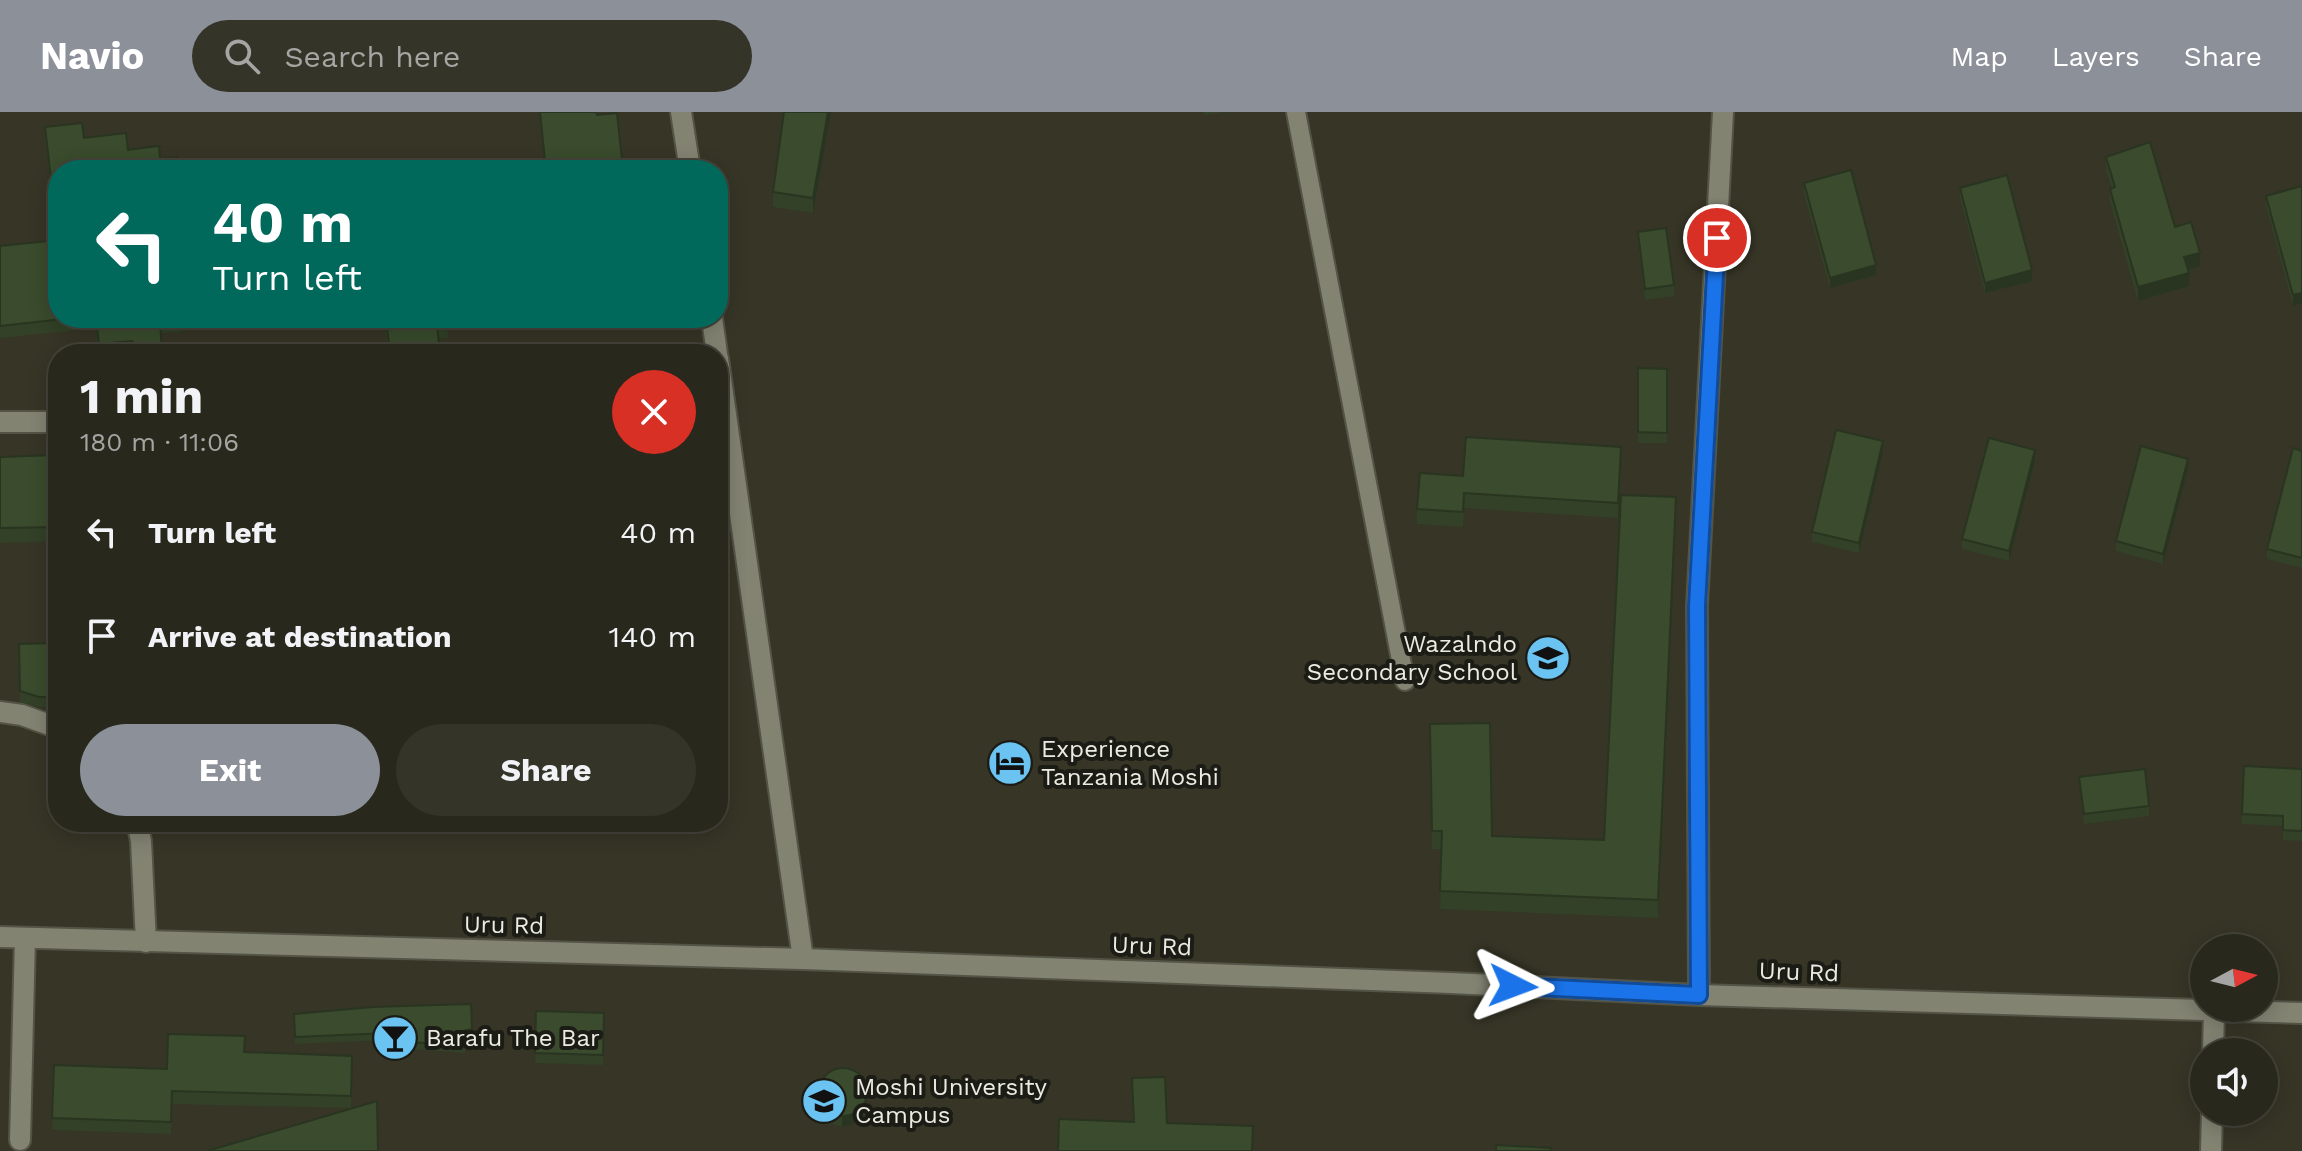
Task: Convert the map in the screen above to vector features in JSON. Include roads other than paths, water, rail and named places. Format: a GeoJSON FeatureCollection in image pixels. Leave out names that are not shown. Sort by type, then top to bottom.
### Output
{"type":"FeatureCollection","features":[{"type":"Feature","properties":{"kind":"street"},"geometry":{"type":"LineString","coordinates":[[681,112],[688,160]]}},
{"type":"Feature","properties":{"kind":"street"},"geometry":{"type":"LineString","coordinates":[[1699,995],[1697,606],[1723,112]]}},
{"type":"Feature","properties":{"kind":"street"},"geometry":{"type":"LineString","coordinates":[[0,422],[48,422]]}},
{"type":"Feature","properties":{"kind":"street"},"geometry":{"type":"LineString","coordinates":[[728,427],[803,959]]}},
{"type":"Feature","properties":{"kind":"street"},"geometry":{"type":"LineString","coordinates":[[0,712],[22,715],[48,724]]}},
{"type":"Feature","properties":{"kind":"street"},"geometry":{"type":"LineString","coordinates":[[139,832],[146,942]]}},
{"type":"Feature","properties":{"kind":"street","name":"Uru Rd"},"geometry":{"type":"LineString","coordinates":[[0,937],[803,959],[1699,995],[2190,1010]]}},
{"type":"Feature","properties":{"kind":"street"},"geometry":{"type":"LineString","coordinates":[[20,1140],[25,938]]}},
{"type":"Feature","properties":{"kind":"street","name":"Uru Rd"},"geometry":{"type":"LineString","coordinates":[[2278,1012],[2302,1013]]}},
{"type":"Feature","properties":{"kind":"street"},"geometry":{"type":"LineString","coordinates":[[2211,1151],[2212,1126]]}},
{"type":"Feature","properties":{"kind":"lane"},"geometry":{"type":"LineString","coordinates":[[1296,112],[1405,681]]}},
{"type":"Feature","properties":{"kind":"place","name":"Wazalndo Secondary School"},"geometry":{"type":"Point","coordinates":[1548,658]}},
{"type":"Feature","properties":{"kind":"place","name":"Experience Tanzania Moshi"},"geometry":{"type":"Point","coordinates":[1010,763]}},
{"type":"Feature","properties":{"kind":"place","name":"Barafu The Bar"},"geometry":{"type":"Point","coordinates":[395,1038]}},
{"type":"Feature","properties":{"kind":"place","name":"Moshi University Campus"},"geometry":{"type":"Point","coordinates":[824,1101]}}]}
